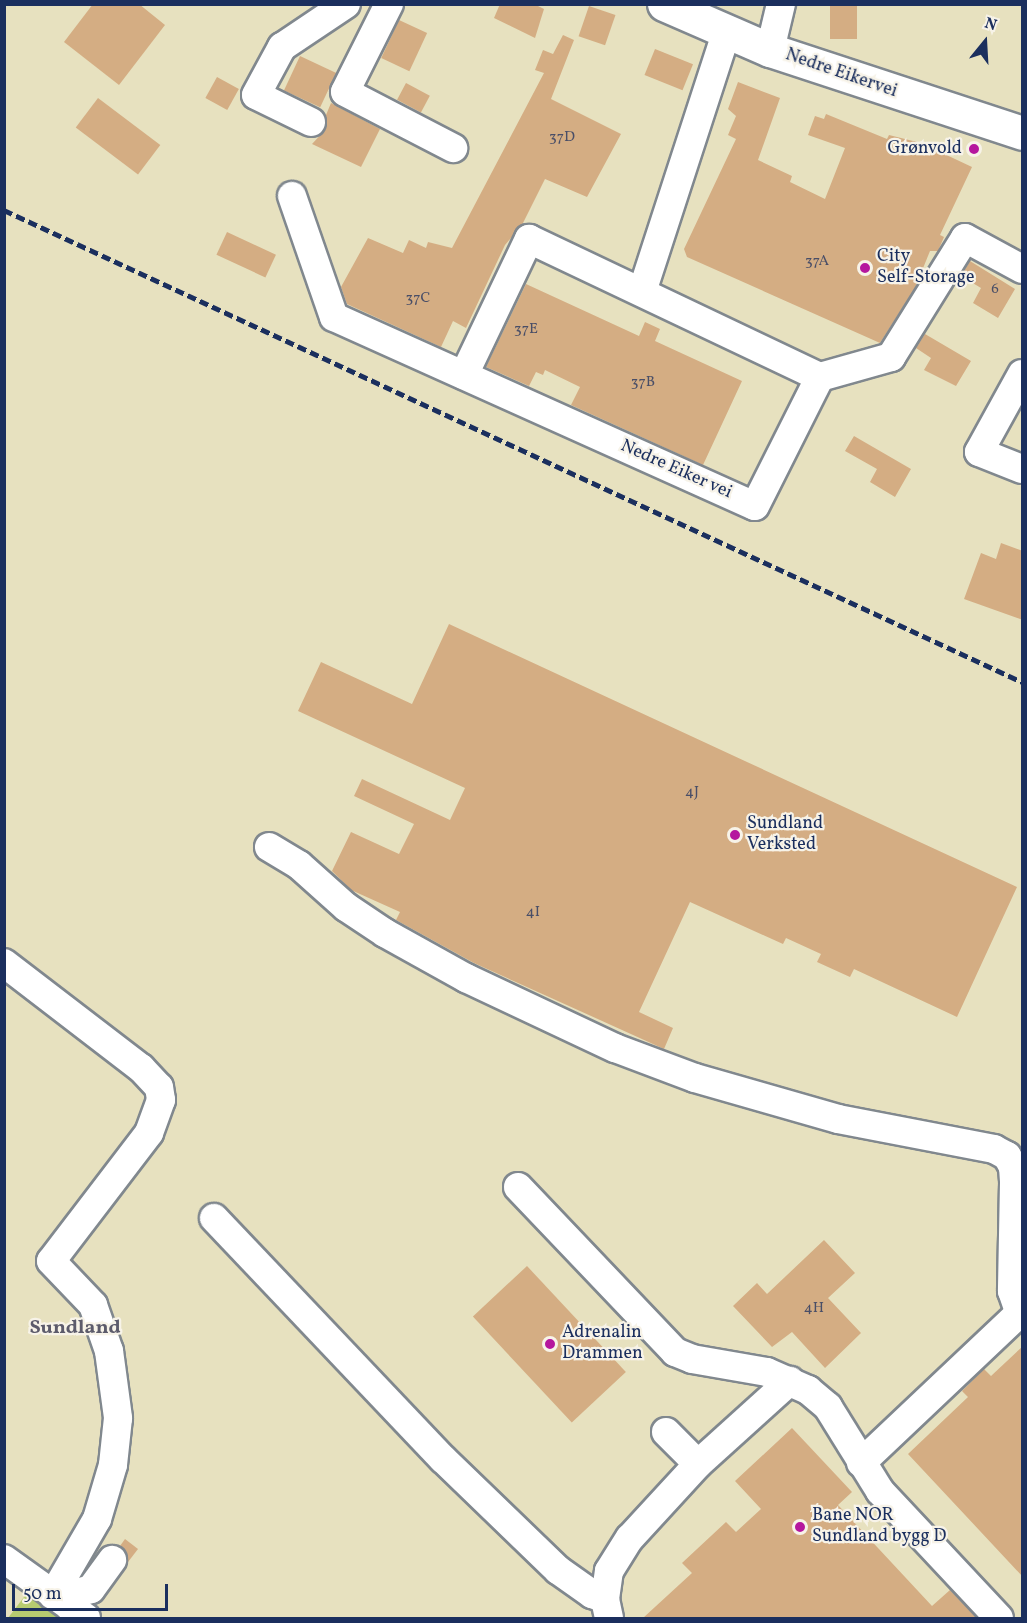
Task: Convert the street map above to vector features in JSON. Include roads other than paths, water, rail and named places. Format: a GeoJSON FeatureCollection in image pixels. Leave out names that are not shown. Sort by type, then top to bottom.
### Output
{"type":"FeatureCollection","features":[{"type":"Feature","properties":{"kind":"main road","name":"Nedre Eikervei"},"geometry":{"type":"LineString","coordinates":[[664,4],[726,33],[770,50],[1023,132]]}},
{"type":"Feature","properties":{"kind":"street"},"geometry":{"type":"LineString","coordinates":[[311,122],[256,95],[282,47],[346,4]]}},
{"type":"Feature","properties":{"kind":"street"},"geometry":{"type":"LineString","coordinates":[[389,4],[345,92],[453,148]]}},
{"type":"Feature","properties":{"kind":"street"},"geometry":{"type":"LineString","coordinates":[[770,50],[781,4]]}},
{"type":"Feature","properties":{"kind":"street"},"geometry":{"type":"LineString","coordinates":[[642,292],[726,33]]}},
{"type":"Feature","properties":{"kind":"street","name":"Nedre Eiker vei"},"geometry":{"type":"LineString","coordinates":[[292,196],[334,317],[755,506],[820,377]]}},
{"type":"Feature","properties":{"kind":"street"},"geometry":{"type":"LineString","coordinates":[[464,375],[530,239],[820,377],[891,357],[965,237],[1023,270]]}},
{"type":"Feature","properties":{"kind":"street"},"geometry":{"type":"LineString","coordinates":[[1023,374],[979,452],[1023,469]]}},
{"type":"Feature","properties":{"kind":"street"},"geometry":{"type":"LineString","coordinates":[[269,847],[299,865],[346,907],[385,933],[466,978],[615,1048],[695,1078],[838,1119],[994,1149],[1007,1156],[1013,1167],[1014,1183],[1012,1291],[1021,1313],[861,1463]]}},
{"type":"Feature","properties":{"kind":"street"},"geometry":{"type":"LineString","coordinates":[[4,963],[141,1068],[159,1087],[161,1100],[149,1133],[51,1261],[75,1281],[96,1312],[109,1351],[118,1418],[113,1465],[69,1607]]}},
{"type":"Feature","properties":{"kind":"street"},"geometry":{"type":"LineString","coordinates":[[518,1187],[675,1352],[790,1381],[828,1407],[846,1432],[861,1463],[901,1517],[999,1618]]}},
{"type":"Feature","properties":{"kind":"street"},"geometry":{"type":"LineString","coordinates":[[214,1218],[443,1459],[558,1570],[592,1594],[607,1609]]}},
{"type":"Feature","properties":{"kind":"street"},"geometry":{"type":"LineString","coordinates":[[607,1609],[609,1571],[620,1551],[698,1464],[790,1381]]}},
{"type":"Feature","properties":{"kind":"street"},"geometry":{"type":"LineString","coordinates":[[666,1432],[698,1464]]}},
{"type":"Feature","properties":{"kind":"street"},"geometry":{"type":"LineString","coordinates":[[4,1559],[69,1607]]}},
{"type":"Feature","properties":{"kind":"street"},"geometry":{"type":"LineString","coordinates":[[69,1607],[80,1592],[91,1589],[112,1560]]}},
{"type":"Feature","properties":{"kind":"railway"},"geometry":{"type":"LineString","coordinates":[[4,210],[1022,682]]}},
{"type":"Feature","properties":{"kind":"place","name":"Grønvold"},"geometry":{"type":"Point","coordinates":[974,149]}},
{"type":"Feature","properties":{"kind":"place","name":"City Self-Storage"},"geometry":{"type":"Point","coordinates":[865,268]}},
{"type":"Feature","properties":{"kind":"place","name":"Sundland Verksted"},"geometry":{"type":"Point","coordinates":[735,835]}},
{"type":"Feature","properties":{"kind":"place","name":"Adrenalin Drammen"},"geometry":{"type":"Point","coordinates":[550,1344]}},
{"type":"Feature","properties":{"kind":"place","name":"Bane NOR Sundland bygg D"},"geometry":{"type":"Point","coordinates":[800,1527]}},
{"type":"Feature","properties":{"kind":"district","name":"Sundland"},"geometry":{"type":"Point","coordinates":[75,1328]}}]}
